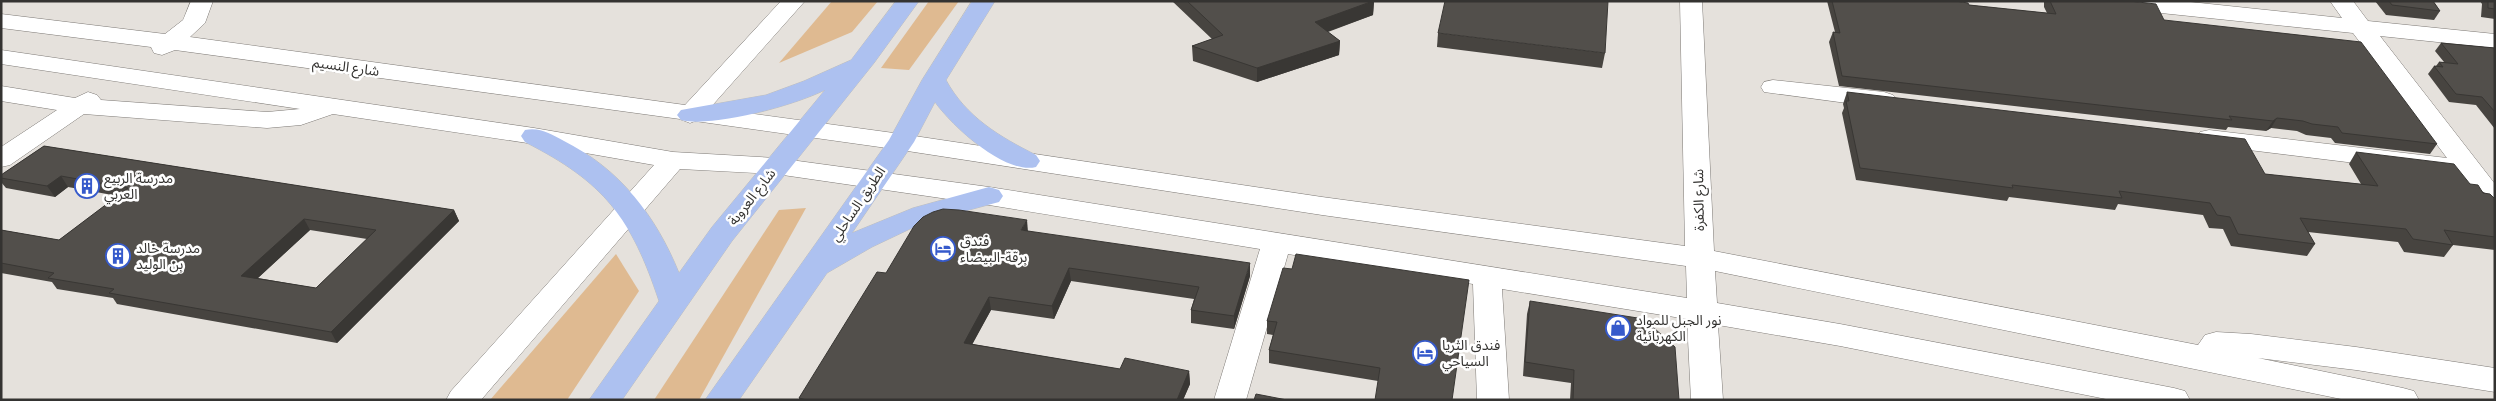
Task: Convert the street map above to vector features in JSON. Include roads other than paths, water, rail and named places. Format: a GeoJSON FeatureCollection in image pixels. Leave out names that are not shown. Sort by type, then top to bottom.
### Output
{"type":"FeatureCollection","features":[{"type":"Feature","properties":{"kind":"highway","name":"شارع العروبة"},"geometry":{"type":"LineString","coordinates":[[604,400],[722,234],[804,130],[865,58],[908,1]]}},
{"type":"Feature","properties":{"kind":"highway","name":"الطريق الساحلي"},"geometry":{"type":"LineString","coordinates":[[721,400],[815,269],[873,180],[901,142],[934,80],[984,1]]}},
{"type":"Feature","properties":{"kind":"highway"},"geometry":{"type":"LineString","coordinates":[[690,115],[730,111],[769,102],[822,83],[865,58]]}},
{"type":"Feature","properties":{"kind":"highway"},"geometry":{"type":"LineString","coordinates":[[934,80],[940,94],[955,113],[999,147],[1027,161]]}},
{"type":"Feature","properties":{"kind":"highway"},"geometry":{"type":"LineString","coordinates":[[534,136],[570,154],[596,171],[613,186],[631,208],[655,248],[674,301]]}},
{"type":"Feature","properties":{"kind":"highway"},"geometry":{"type":"LineString","coordinates":[[815,269],[846,248],[897,223],[952,204],[989,196]]}},
{"type":"Feature","properties":{"kind":"street"},"geometry":{"type":"LineString","coordinates":[[1,158],[80,106],[171,42],[193,23],[202,1]]}},
{"type":"Feature","properties":{"kind":"street"},"geometry":{"type":"LineString","coordinates":[[690,115],[794,1]]}},
{"type":"Feature","properties":{"kind":"street","name":"شارع الكفرة"},"geometry":{"type":"LineString","coordinates":[[1691,1],[1701,258],[1701,311],[1707,400]]}},
{"type":"Feature","properties":{"kind":"street"},"geometry":{"type":"LineString","coordinates":[[2113,1],[2495,41]]}},
{"type":"Feature","properties":{"kind":"street"},"geometry":{"type":"LineString","coordinates":[[2341,1],[2495,203]]}},
{"type":"Feature","properties":{"kind":"street","name":"شارع النسيم"},"geometry":{"type":"LineString","coordinates":[[1,21],[171,42],[690,115],[901,142],[1322,206],[1701,258],[2205,358],[2403,400]]}},
{"type":"Feature","properties":{"kind":"street"},"geometry":{"type":"LineString","coordinates":[[1,57],[534,136],[673,160],[776,166],[989,196],[1701,311],[2174,400]]}},
{"type":"Feature","properties":{"kind":"street"},"geometry":{"type":"LineString","coordinates":[[1773,87],[1910,103]]}},
{"type":"Feature","properties":{"kind":"street"},"geometry":{"type":"LineString","coordinates":[[1,93],[80,106],[276,120],[301,117],[332,106]]}},
{"type":"Feature","properties":{"kind":"street"},"geometry":{"type":"LineString","coordinates":[[2185,135],[2469,169]]}},
{"type":"Feature","properties":{"kind":"street"},"geometry":{"type":"LineString","coordinates":[[462,400],[673,160]]}},
{"type":"Feature","properties":{"kind":"street"},"geometry":{"type":"LineString","coordinates":[[1230,400],[1277,242]]}},
{"type":"Feature","properties":{"kind":"street"},"geometry":{"type":"LineString","coordinates":[[1487,275],[1493,400]]}},
{"type":"Feature","properties":{"kind":"street"},"geometry":{"type":"LineString","coordinates":[[2205,358],[2216,343],[2266,346],[2361,358],[2495,380]]}},
{"type":"Feature","properties":{"kind":"place","name":"مدرسة الربيع العربي"},"geometry":{"type":"Point","coordinates":[87,186]}},
{"type":"Feature","properties":{"kind":"place","name":"فندق برقة-البيضاء"},"geometry":{"type":"Point","coordinates":[943,249]}},
{"type":"Feature","properties":{"kind":"place","name":"مدرسة خالد بن الوليد"},"geometry":{"type":"Point","coordinates":[118,256]}},
{"type":"Feature","properties":{"kind":"place","name":"نور الجبل للمواد الكهربائية"},"geometry":{"type":"Point","coordinates":[1618,328]}},
{"type":"Feature","properties":{"kind":"place","name":"فندق الثريا السياحي"},"geometry":{"type":"Point","coordinates":[1425,353]}}]}
